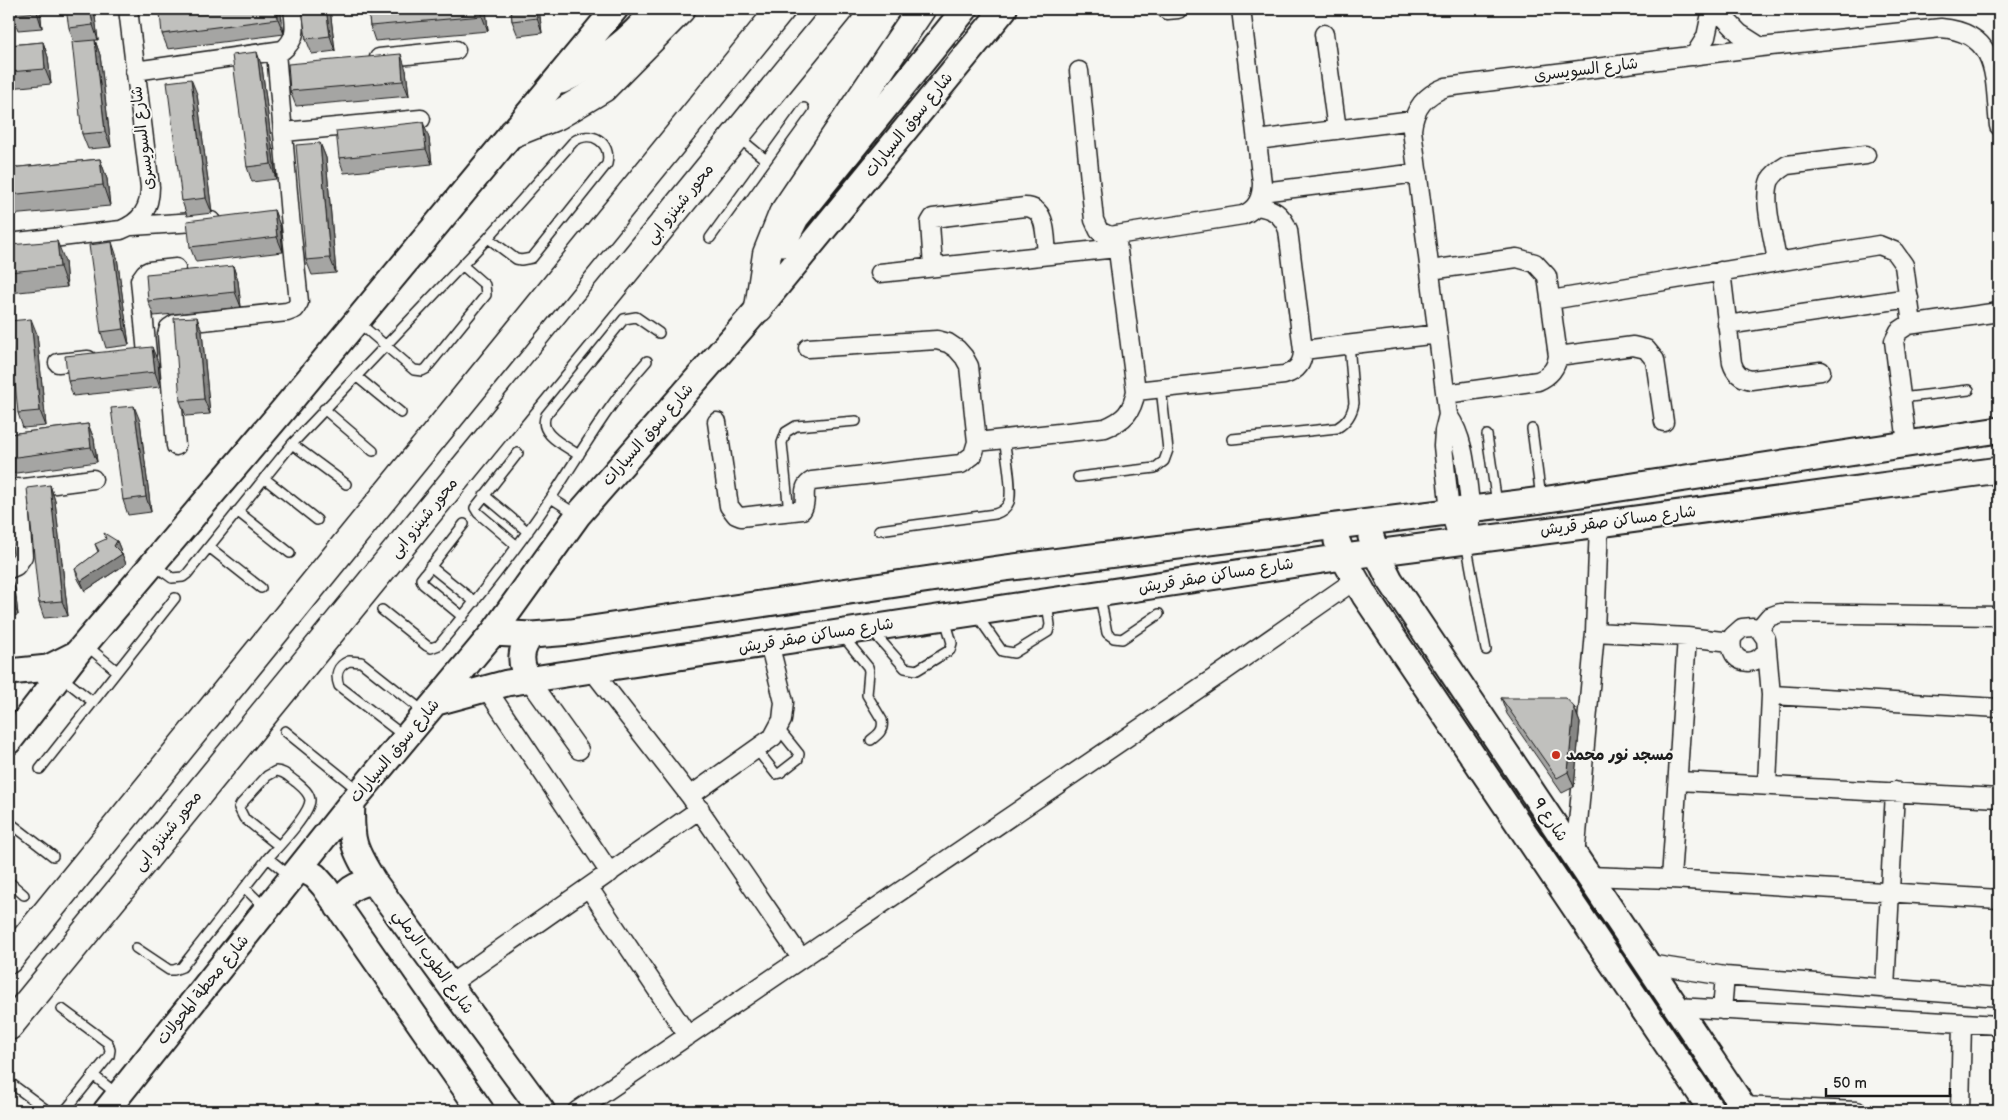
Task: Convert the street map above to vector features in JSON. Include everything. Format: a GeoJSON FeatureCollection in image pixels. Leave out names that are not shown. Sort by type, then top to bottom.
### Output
{"type":"FeatureCollection","features":[{"type":"Feature","properties":{"kind":"main road"},"geometry":{"type":"LineString","coordinates":[[513,133],[558,115],[603,88],[681,9]]}},
{"type":"Feature","properties":{"kind":"main road"},"geometry":{"type":"LineString","coordinates":[[9,959],[781,9]]}},
{"type":"Feature","properties":{"kind":"main road","name":"محور شينزو ابى"},"geometry":{"type":"LineString","coordinates":[[9,1026],[839,9]]}},
{"type":"Feature","properties":{"kind":"main road"},"geometry":{"type":"LineString","coordinates":[[765,300],[767,254],[783,214],[921,9]]}},
{"type":"Feature","properties":{"kind":"street","name":"شارع السويسرى"},"geometry":{"type":"LineString","coordinates":[[128,9],[150,198],[147,209],[132,226]]}},
{"type":"Feature","properties":{"kind":"street"},"geometry":{"type":"LineString","coordinates":[[176,446],[168,331],[176,324],[287,312],[295,309],[300,297],[290,216],[277,60],[283,50],[294,39],[296,31],[293,9]]}},
{"type":"Feature","properties":{"kind":"street"},"geometry":{"type":"LineString","coordinates":[[9,741],[82,648],[615,9]]}},
{"type":"Feature","properties":{"kind":"street"},"geometry":{"type":"LineString","coordinates":[[551,86],[573,76],[613,50],[630,36],[655,9]]}},
{"type":"Feature","properties":{"kind":"street"},"geometry":{"type":"LineString","coordinates":[[765,300],[780,251],[796,218],[965,9]]}},
{"type":"Feature","properties":{"kind":"street","name":"شارع سوق السيارات"},"geometry":{"type":"LineString","coordinates":[[296,873],[356,797],[493,633],[578,516],[765,300],[1004,9]]}},
{"type":"Feature","properties":{"kind":"street"},"geometry":{"type":"LineString","coordinates":[[1136,391],[1284,375],[1299,367],[1303,359],[1288,230],[1284,220],[1277,212],[1267,207],[1259,199],[1256,140],[1241,9]]}},
{"type":"Feature","properties":{"kind":"street"},"geometry":{"type":"LineString","coordinates":[[1694,56],[1706,37],[1712,9]]}},
{"type":"Feature","properties":{"kind":"street"},"geometry":{"type":"LineString","coordinates":[[1716,9],[1739,33],[1761,48]]}},
{"type":"Feature","properties":{"kind":"street","name":"شارع السويسرى"},"geometry":{"type":"LineString","coordinates":[[1413,120],[1417,109],[1424,99],[1446,87],[1941,28],[1956,29],[1969,34],[1981,43],[1989,55],[1993,69],[1999,126]]}},
{"type":"Feature","properties":{"kind":"street"},"geometry":{"type":"LineString","coordinates":[[1324,34],[1336,130]]}},
{"type":"Feature","properties":{"kind":"street"},"geometry":{"type":"LineString","coordinates":[[367,60],[456,50]]}},
{"type":"Feature","properties":{"kind":"street"},"geometry":{"type":"LineString","coordinates":[[136,71],[277,60],[297,67]]}},
{"type":"Feature","properties":{"kind":"street"},"geometry":{"type":"LineString","coordinates":[[1079,71],[1095,226],[1117,242]]}},
{"type":"Feature","properties":{"kind":"street"},"geometry":{"type":"LineString","coordinates":[[284,132],[421,119]]}},
{"type":"Feature","properties":{"kind":"street"},"geometry":{"type":"LineString","coordinates":[[1256,140],[1413,120],[1412,130],[1448,415],[1457,430],[1461,442],[1460,511],[1470,521],[1466,540]]}},
{"type":"Feature","properties":{"kind":"street"},"geometry":{"type":"LineString","coordinates":[[1777,261],[1767,188],[1778,170],[1787,164],[1866,155]]}},
{"type":"Feature","properties":{"kind":"street"},"geometry":{"type":"LineString","coordinates":[[880,272],[1047,255],[1243,215],[1259,199],[1418,173]]}},
{"type":"Feature","properties":{"kind":"street"},"geometry":{"type":"LineString","coordinates":[[933,267],[930,223],[932,219],[1025,207],[1035,208],[1042,216],[1047,255]]}},
{"type":"Feature","properties":{"kind":"street"},"geometry":{"type":"LineString","coordinates":[[270,217],[290,216]]}},
{"type":"Feature","properties":{"kind":"street"},"geometry":{"type":"LineString","coordinates":[[9,243],[121,230],[132,226],[230,220]]}},
{"type":"Feature","properties":{"kind":"street"},"geometry":{"type":"LineString","coordinates":[[977,442],[1105,428],[1117,423],[1127,415],[1134,404],[1136,391],[1117,242]]}},
{"type":"Feature","properties":{"kind":"street"},"geometry":{"type":"LineString","coordinates":[[1550,300],[1870,245],[1887,247],[1900,257],[1904,265],[1912,324]]}},
{"type":"Feature","properties":{"kind":"street"},"geometry":{"type":"LineString","coordinates":[[1430,270],[1518,258],[1535,263],[1547,276],[1558,356],[1557,365],[1552,372],[1546,378],[1538,381],[1446,394]]}},
{"type":"Feature","properties":{"kind":"street"},"geometry":{"type":"LineString","coordinates":[[147,354],[140,280],[149,271],[176,268]]}},
{"type":"Feature","properties":{"kind":"street"},"geometry":{"type":"LineString","coordinates":[[1721,271],[1734,370],[1744,379],[1751,380],[1821,371]]}},
{"type":"Feature","properties":{"kind":"street"},"geometry":{"type":"LineString","coordinates":[[1727,325],[1909,298]]}},
{"type":"Feature","properties":{"kind":"street"},"geometry":{"type":"LineString","coordinates":[[1907,443],[1894,341],[1898,331],[1912,324],[1999,312]]}},
{"type":"Feature","properties":{"kind":"street"},"geometry":{"type":"LineString","coordinates":[[1303,350],[1438,334]]}},
{"type":"Feature","properties":{"kind":"street"},"geometry":{"type":"LineString","coordinates":[[717,422],[729,506],[732,511],[746,518],[799,511],[804,507],[804,489],[812,481],[961,464],[973,455],[977,442],[969,366],[957,348],[937,340],[926,340],[808,348]]}},
{"type":"Feature","properties":{"kind":"street"},"geometry":{"type":"LineString","coordinates":[[1558,356],[1633,346],[1646,348],[1654,360],[1664,422]]}},
{"type":"Feature","properties":{"kind":"street"},"geometry":{"type":"LineString","coordinates":[[127,356],[168,352]]}},
{"type":"Feature","properties":{"kind":"street"},"geometry":{"type":"LineString","coordinates":[[58,363],[107,358]]}},
{"type":"Feature","properties":{"kind":"street","name":"شارع مساكن صقر قريش"},"geometry":{"type":"LineString","coordinates":[[493,633],[532,635],[571,632],[1005,568],[1542,500],[1999,430]]}},
{"type":"Feature","properties":{"kind":"street","name":"شارع مساكن صقر قريش"},"geometry":{"type":"LineString","coordinates":[[432,708],[486,688],[839,632],[1376,552],[1999,470]]}},
{"type":"Feature","properties":{"kind":"street"},"geometry":{"type":"LineString","coordinates":[[9,569],[16,566],[23,556],[13,489],[93,479]]}},
{"type":"Feature","properties":{"kind":"street","name":"شارع 9"},"geometry":{"type":"LineString","coordinates":[[1367,523],[1376,552],[1390,580],[1744,1108]]}},
{"type":"Feature","properties":{"kind":"street"},"geometry":{"type":"LineString","coordinates":[[1599,524],[1582,866],[1671,879],[1999,899]]}},
{"type":"Feature","properties":{"kind":"street","name":"شارع 9"},"geometry":{"type":"LineString","coordinates":[[1332,527],[1343,557],[1355,580],[1712,1111]]}},
{"type":"Feature","properties":{"kind":"street"},"geometry":{"type":"LineString","coordinates":[[577,1111],[1224,672],[1355,580]]}},
{"type":"Feature","properties":{"kind":"street"},"geometry":{"type":"LineString","coordinates":[[1759,629],[1769,616],[1780,613],[1999,616]]}},
{"type":"Feature","properties":{"kind":"street"},"geometry":{"type":"LineString","coordinates":[[1766,651],[1756,661],[1748,662],[1741,660],[1735,656],[1732,649],[1733,636],[1742,628],[1753,627],[1759,629],[1766,639],[1771,695],[1767,785]]}},
{"type":"Feature","properties":{"kind":"street"},"geometry":{"type":"LineString","coordinates":[[1595,632],[1687,637],[1732,642]]}},
{"type":"Feature","properties":{"kind":"street"},"geometry":{"type":"LineString","coordinates":[[532,635],[526,641],[521,656],[524,673],[578,750]]}},
{"type":"Feature","properties":{"kind":"street"},"geometry":{"type":"LineString","coordinates":[[1671,879],[1687,637]]}},
{"type":"Feature","properties":{"kind":"street"},"geometry":{"type":"LineString","coordinates":[[449,985],[610,873],[773,737],[779,729],[782,720],[784,702],[769,643]]}},
{"type":"Feature","properties":{"kind":"street"},"geometry":{"type":"LineString","coordinates":[[9,672],[48,668],[63,662],[82,648]]}},
{"type":"Feature","properties":{"kind":"street"},"geometry":{"type":"LineString","coordinates":[[592,670],[695,802],[801,958]]}},
{"type":"Feature","properties":{"kind":"street"},"geometry":{"type":"LineString","coordinates":[[486,688],[610,873]]}},
{"type":"Feature","properties":{"kind":"street"},"geometry":{"type":"LineString","coordinates":[[1771,695],[1999,708]]}},
{"type":"Feature","properties":{"kind":"street"},"geometry":{"type":"LineString","coordinates":[[1678,781],[1999,798]]}},
{"type":"Feature","properties":{"kind":"street"},"geometry":{"type":"LineString","coordinates":[[1885,989],[1895,791]]}},
{"type":"Feature","properties":{"kind":"street","name":"شارع الطوب الرملي"},"geometry":{"type":"LineString","coordinates":[[356,797],[351,836],[354,848],[374,882],[542,1111]]}},
{"type":"Feature","properties":{"kind":"street"},"geometry":{"type":"LineString","coordinates":[[296,873],[320,881],[481,1111]]}},
{"type":"Feature","properties":{"kind":"street","name":"شارع محطة المحولات"},"geometry":{"type":"LineString","coordinates":[[112,1103],[296,873]]}},
{"type":"Feature","properties":{"kind":"street"},"geometry":{"type":"LineString","coordinates":[[338,907],[346,893],[352,888],[359,884],[374,882]]}},
{"type":"Feature","properties":{"kind":"street"},"geometry":{"type":"LineString","coordinates":[[589,888],[688,1036]]}},
{"type":"Feature","properties":{"kind":"street"},"geometry":{"type":"LineString","coordinates":[[1590,932],[1616,916]]}},
{"type":"Feature","properties":{"kind":"street"},"geometry":{"type":"LineString","coordinates":[[1649,964],[1725,976],[1999,997]]}},
{"type":"Feature","properties":{"kind":"street"},"geometry":{"type":"LineString","coordinates":[[1722,1010],[1725,976]]}},
{"type":"Feature","properties":{"kind":"street"},"geometry":{"type":"LineString","coordinates":[[1676,1007],[1999,1025]]}},
{"type":"Feature","properties":{"kind":"street"},"geometry":{"type":"LineString","coordinates":[[1960,1111],[1962,1022]]}},
{"type":"Feature","properties":{"kind":"street"},"geometry":{"type":"LineString","coordinates":[[1744,1108],[1857,1111]]}},
{"type":"Feature","properties":{"kind":"lane"},"geometry":{"type":"LineString","coordinates":[[710,238],[804,108]]}},
{"type":"Feature","properties":{"kind":"lane"},"geometry":{"type":"LineString","coordinates":[[736,135],[766,160]]}},
{"type":"Feature","properties":{"kind":"lane"},"geometry":{"type":"LineString","coordinates":[[153,564],[172,578],[183,577],[292,444],[488,238],[573,142],[590,136],[601,141],[607,152],[607,164],[532,258],[526,260],[516,259],[488,238]]}},
{"type":"Feature","properties":{"kind":"lane"},"geometry":{"type":"LineString","coordinates":[[356,321],[414,370],[422,371],[429,365],[486,294],[485,286],[462,265]]}},
{"type":"Feature","properties":{"kind":"lane"},"geometry":{"type":"LineString","coordinates":[[579,455],[546,431],[544,423],[546,415],[624,319],[636,317],[659,333]]}},
{"type":"Feature","properties":{"kind":"lane"},"geometry":{"type":"LineString","coordinates":[[1232,439],[1336,428],[1344,424],[1352,411],[1354,403],[1349,344]]}},
{"type":"Feature","properties":{"kind":"lane"},"geometry":{"type":"LineString","coordinates":[[382,610],[431,648],[439,646],[528,532],[619,393],[647,362]]}},
{"type":"Feature","properties":{"kind":"lane"},"geometry":{"type":"LineString","coordinates":[[356,376],[401,413]]}},
{"type":"Feature","properties":{"kind":"lane"},"geometry":{"type":"LineString","coordinates":[[1078,477],[1155,468],[1164,461],[1168,450],[1161,388]]}},
{"type":"Feature","properties":{"kind":"lane"},"geometry":{"type":"LineString","coordinates":[[1901,398],[1970,390]]}},
{"type":"Feature","properties":{"kind":"lane"},"geometry":{"type":"LineString","coordinates":[[324,409],[373,451]]}},
{"type":"Feature","properties":{"kind":"lane"},"geometry":{"type":"LineString","coordinates":[[790,513],[782,443],[786,432],[796,426],[856,421]]}},
{"type":"Feature","properties":{"kind":"lane"},"geometry":{"type":"LineString","coordinates":[[1532,429],[1542,500]]}},
{"type":"Feature","properties":{"kind":"lane"},"geometry":{"type":"LineString","coordinates":[[1487,435],[1497,506]]}},
{"type":"Feature","properties":{"kind":"lane"},"geometry":{"type":"LineString","coordinates":[[879,530],[1001,512],[1006,507],[1010,494],[1004,439]]}},
{"type":"Feature","properties":{"kind":"lane"},"geometry":{"type":"LineString","coordinates":[[292,444],[346,484]]}},
{"type":"Feature","properties":{"kind":"lane"},"geometry":{"type":"LineString","coordinates":[[517,546],[476,511],[476,506],[518,453]]}},
{"type":"Feature","properties":{"kind":"lane"},"geometry":{"type":"LineString","coordinates":[[264,478],[317,520]]}},
{"type":"Feature","properties":{"kind":"lane"},"geometry":{"type":"LineString","coordinates":[[484,495],[528,532]]}},
{"type":"Feature","properties":{"kind":"lane"},"geometry":{"type":"LineString","coordinates":[[552,498],[578,516]]}},
{"type":"Feature","properties":{"kind":"lane"},"geometry":{"type":"LineString","coordinates":[[237,511],[290,554]]}},
{"type":"Feature","properties":{"kind":"lane"},"geometry":{"type":"LineString","coordinates":[[463,616],[421,582],[421,577],[464,524]]}},
{"type":"Feature","properties":{"kind":"lane"},"geometry":{"type":"LineString","coordinates":[[1466,540],[1486,650]]}},
{"type":"Feature","properties":{"kind":"lane"},"geometry":{"type":"LineString","coordinates":[[208,547],[261,588]]}},
{"type":"Feature","properties":{"kind":"lane"},"geometry":{"type":"LineString","coordinates":[[430,566],[474,602]]}},
{"type":"Feature","properties":{"kind":"lane"},"geometry":{"type":"LineString","coordinates":[[1100,593],[1107,633],[1114,638],[1122,639],[1160,614]]}},
{"type":"Feature","properties":{"kind":"lane"},"geometry":{"type":"LineString","coordinates":[[40,769],[175,598]]}},
{"type":"Feature","properties":{"kind":"lane"},"geometry":{"type":"LineString","coordinates":[[975,612],[1002,651],[1014,654],[1048,632],[1050,625],[1047,601]]}},
{"type":"Feature","properties":{"kind":"lane"},"geometry":{"type":"LineString","coordinates":[[870,628],[905,668],[917,670],[950,650],[952,643],[944,617]]}},
{"type":"Feature","properties":{"kind":"lane"},"geometry":{"type":"LineString","coordinates":[[839,632],[870,671],[867,695],[883,724],[880,733],[871,740]]}},
{"type":"Feature","properties":{"kind":"lane"},"geometry":{"type":"LineString","coordinates":[[82,648],[118,671]]}},
{"type":"Feature","properties":{"kind":"lane"},"geometry":{"type":"LineString","coordinates":[[406,738],[339,686],[336,674],[339,668],[348,661],[355,660],[361,662],[432,708]]}},
{"type":"Feature","properties":{"kind":"lane"},"geometry":{"type":"LineString","coordinates":[[60,676],[93,702]]}},
{"type":"Feature","properties":{"kind":"lane"},"geometry":{"type":"LineString","coordinates":[[757,750],[776,774],[798,759],[798,754],[779,729]]}},
{"type":"Feature","properties":{"kind":"lane"},"geometry":{"type":"LineString","coordinates":[[284,731],[356,797]]}},
{"type":"Feature","properties":{"kind":"lane"},"geometry":{"type":"LineString","coordinates":[[136,948],[169,970],[182,968],[307,810],[310,801],[304,788],[285,772],[276,770],[267,776],[241,804],[240,808],[244,818],[278,846]]}},
{"type":"Feature","properties":{"kind":"lane"},"geometry":{"type":"LineString","coordinates":[[9,822],[53,856]]}},
{"type":"Feature","properties":{"kind":"lane"},"geometry":{"type":"LineString","coordinates":[[268,858],[296,873]]}},
{"type":"Feature","properties":{"kind":"lane"},"geometry":{"type":"LineString","coordinates":[[9,882],[24,895]]}},
{"type":"Feature","properties":{"kind":"lane"},"geometry":{"type":"LineString","coordinates":[[245,888],[266,910]]}},
{"type":"Feature","properties":{"kind":"lane"},"geometry":{"type":"LineString","coordinates":[[62,1009],[110,1046],[109,1056],[65,1111]]}},
{"type":"Feature","properties":{"kind":"lane"},"geometry":{"type":"LineString","coordinates":[[93,1076],[112,1103]]}},
{"type":"Feature","properties":{"kind":"lane"},"geometry":{"type":"LineString","coordinates":[[9,1082],[48,1111]]}},
{"type":"Feature","properties":{"kind":"building"},"geometry":{"type":"Polygon","coordinates":[[[12,9],[37,9],[37,12],[12,15],[12,9]]]}},
{"type":"Feature","properties":{"kind":"building"},"geometry":{"type":"Polygon","coordinates":[[[66,9],[90,9],[93,25],[69,28],[66,9]]]}},
{"type":"Feature","properties":{"kind":"building"},"geometry":{"type":"Polygon","coordinates":[[[193,9],[277,9],[278,19],[162,34],[160,13],[193,9]]]}},
{"type":"Feature","properties":{"kind":"building"},"geometry":{"type":"Polygon","coordinates":[[[302,9],[326,9],[330,36],[306,39],[302,9]]]}},
{"type":"Feature","properties":{"kind":"building"},"geometry":{"type":"Polygon","coordinates":[[[368,9],[482,9],[482,16],[370,26],[368,9]]]}},
{"type":"Feature","properties":{"kind":"building"},"geometry":{"type":"Polygon","coordinates":[[[511,9],[535,9],[537,18],[512,21],[511,9]]]}},
{"type":"Feature","properties":{"kind":"building"},"geometry":{"type":"Polygon","coordinates":[[[95,40],[105,132],[82,134],[72,42],[95,40]]]}},
{"type":"Feature","properties":{"kind":"building"},"geometry":{"type":"Polygon","coordinates":[[[43,42],[45,69],[9,72],[9,45],[43,42]]]}},
{"type":"Feature","properties":{"kind":"building"},"geometry":{"type":"Polygon","coordinates":[[[257,52],[271,164],[247,167],[232,55],[257,52]]]}},
{"type":"Feature","properties":{"kind":"building"},"geometry":{"type":"Polygon","coordinates":[[[401,54],[403,81],[290,91],[288,64],[401,54]]]}},
{"type":"Feature","properties":{"kind":"building"},"geometry":{"type":"Polygon","coordinates":[[[191,79],[206,198],[182,201],[167,82],[191,79]]]}},
{"type":"Feature","properties":{"kind":"building"},"geometry":{"type":"Polygon","coordinates":[[[423,122],[426,149],[339,158],[336,131],[423,122]]]}},
{"type":"Feature","properties":{"kind":"building"},"geometry":{"type":"Polygon","coordinates":[[[320,143],[330,258],[306,260],[296,145],[320,143]]]}},
{"type":"Feature","properties":{"kind":"building"},"geometry":{"type":"Polygon","coordinates":[[[100,159],[103,185],[9,195],[9,168],[100,159]]]}},
{"type":"Feature","properties":{"kind":"building"},"geometry":{"type":"Polygon","coordinates":[[[274,210],[277,237],[190,247],[187,221],[274,210]]]}},
{"type":"Feature","properties":{"kind":"building"},"geometry":{"type":"Polygon","coordinates":[[[57,241],[60,267],[9,272],[9,245],[57,241]]]}},
{"type":"Feature","properties":{"kind":"building"},"geometry":{"type":"Polygon","coordinates":[[[112,242],[124,329],[101,332],[89,245],[112,242]]]}},
{"type":"Feature","properties":{"kind":"building"},"geometry":{"type":"Polygon","coordinates":[[[233,266],[235,292],[148,301],[146,274],[233,266]]]}},
{"type":"Feature","properties":{"kind":"building"},"geometry":{"type":"Polygon","coordinates":[[[197,317],[204,399],[180,401],[174,318],[197,317]]]}},
{"type":"Feature","properties":{"kind":"building"},"geometry":{"type":"Polygon","coordinates":[[[31,319],[40,411],[18,413],[9,321],[31,319]]]}},
{"type":"Feature","properties":{"kind":"building"},"geometry":{"type":"Polygon","coordinates":[[[152,347],[155,372],[68,381],[65,356],[152,347]]]}},
{"type":"Feature","properties":{"kind":"building"},"geometry":{"type":"Polygon","coordinates":[[[134,406],[146,497],[123,500],[111,408],[134,406]]]}},
{"type":"Feature","properties":{"kind":"building"},"geometry":{"type":"Polygon","coordinates":[[[88,424],[91,447],[9,458],[9,434],[88,424]]]}},
{"type":"Feature","properties":{"kind":"building"},"geometry":{"type":"Polygon","coordinates":[[[50,485],[62,601],[39,603],[27,488],[50,485]]]}},
{"type":"Feature","properties":{"kind":"building"},"geometry":{"type":"Polygon","coordinates":[[[104,533],[117,541],[114,546],[122,554],[81,581],[75,569],[99,551],[95,544],[106,539],[104,533]]]}},
{"type":"Feature","properties":{"kind":"building"},"geometry":{"type":"Polygon","coordinates":[[[10,573],[12,600],[9,600],[10,573]]]}},
{"type":"Feature","properties":{"kind":"building","name":"مسجد نور محمد"},"geometry":{"type":"Polygon","coordinates":[[[1501,698],[1566,698],[1574,707],[1568,772],[1557,778],[1501,698]]]}},
{"type":"Feature","properties":{"kind":"place","name":"مسجد نور محمد"},"geometry":{"type":"Point","coordinates":[1556,755]}}]}
